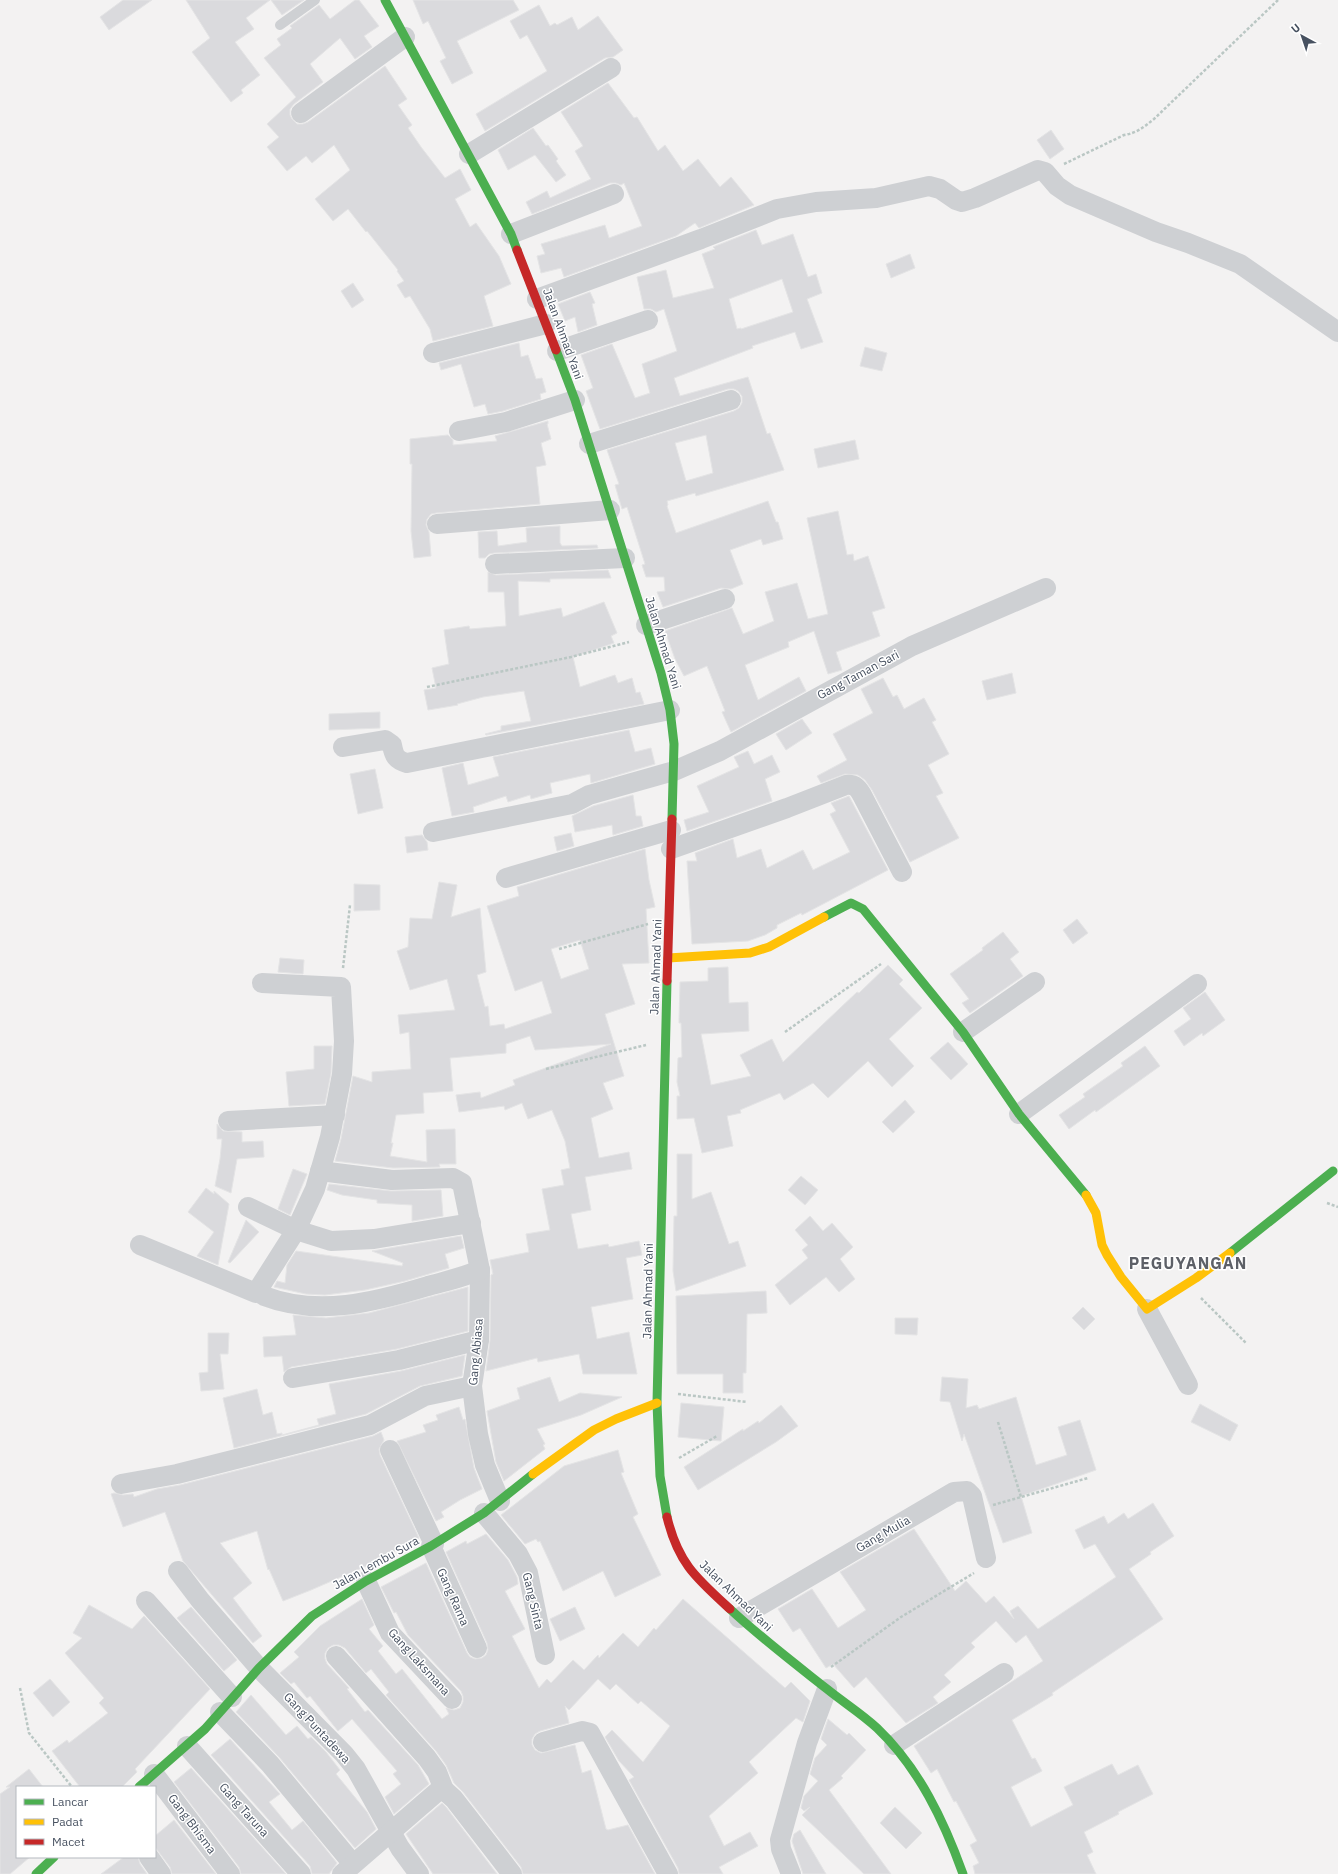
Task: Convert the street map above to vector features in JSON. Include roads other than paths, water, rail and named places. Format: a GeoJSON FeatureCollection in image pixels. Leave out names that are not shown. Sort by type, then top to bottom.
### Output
{"type":"FeatureCollection","features":[{"type":"Feature","properties":{"kind":"main road","name":"Jalan Ahmad Yani"},"geometry":{"type":"LineString","coordinates":[[385,0],[511,234],[575,400],[648,631],[670,710],[674,744],[674,771],[657,1403],[660,1470],[666,1508],[676,1547],[695,1576],[739,1618],[760,1637],[877,1728],[894,1745],[924,1786],[935,1804],[952,1842],[963,1874]]}},
{"type":"Feature","properties":{"kind":"main road"},"geometry":{"type":"LineString","coordinates":[[668,958],[750,953],[769,946],[851,903],[863,909],[964,1032],[1019,1114],[1087,1196],[1096,1213],[1102,1245],[1107,1255],[1121,1277],[1147,1309],[1188,1285],[1265,1228],[1333,1171]]}},
{"type":"Feature","properties":{"kind":"main road","name":"Jalan Lembu Sura"},"geometry":{"type":"LineString","coordinates":[[140,1786],[187,1746],[259,1668],[312,1616],[366,1581],[432,1545],[492,1507],[551,1460],[594,1430],[622,1416],[657,1403]]}},
{"type":"Feature","properties":{"kind":"main road"},"geometry":{"type":"LineString","coordinates":[[37,1874],[53,1858]]}},
{"type":"Feature","properties":{"kind":"street"},"geometry":{"type":"LineString","coordinates":[[301,113],[405,37]]}},
{"type":"Feature","properties":{"kind":"street"},"geometry":{"type":"LineString","coordinates":[[469,154],[611,68]]}},
{"type":"Feature","properties":{"kind":"street"},"geometry":{"type":"LineString","coordinates":[[537,299],[777,209],[816,202],[876,198],[929,186],[940,189],[956,200],[962,202],[975,198],[1038,170],[1045,172],[1057,186],[1070,195],[1156,232],[1240,264],[1338,332]]}},
{"type":"Feature","properties":{"kind":"street"},"geometry":{"type":"LineString","coordinates":[[511,234],[614,194]]}},
{"type":"Feature","properties":{"kind":"street"},"geometry":{"type":"LineString","coordinates":[[557,351],[648,320]]}},
{"type":"Feature","properties":{"kind":"street"},"geometry":{"type":"LineString","coordinates":[[433,353],[546,324]]}},
{"type":"Feature","properties":{"kind":"street"},"geometry":{"type":"LineString","coordinates":[[459,431],[506,422],[575,400]]}},
{"type":"Feature","properties":{"kind":"street"},"geometry":{"type":"LineString","coordinates":[[589,444],[731,400]]}},
{"type":"Feature","properties":{"kind":"street"},"geometry":{"type":"LineString","coordinates":[[437,524],[610,510]]}},
{"type":"Feature","properties":{"kind":"street"},"geometry":{"type":"LineString","coordinates":[[495,564],[625,558]]}},
{"type":"Feature","properties":{"kind":"street","name":"Gang Taman Sari"},"geometry":{"type":"LineString","coordinates":[[433,832],[572,804],[589,795],[674,771],[720,751],[912,646],[1046,588]]}},
{"type":"Feature","properties":{"kind":"street"},"geometry":{"type":"LineString","coordinates":[[648,631],[725,599]]}},
{"type":"Feature","properties":{"kind":"street"},"geometry":{"type":"LineString","coordinates":[[343,747],[385,740],[392,745],[396,758],[407,763],[670,710]]}},
{"type":"Feature","properties":{"kind":"street"},"geometry":{"type":"LineString","coordinates":[[506,878],[671,840],[787,808],[851,784],[856,786],[862,795],[902,872]]}},
{"type":"Feature","properties":{"kind":"street"},"geometry":{"type":"LineString","coordinates":[[964,1032],[1035,982]]}},
{"type":"Feature","properties":{"kind":"street"},"geometry":{"type":"LineString","coordinates":[[140,1245],[256,1293],[296,1230],[315,1190],[335,1115],[343,1061],[344,1041],[341,987],[262,983]]}},
{"type":"Feature","properties":{"kind":"street"},"geometry":{"type":"LineString","coordinates":[[1019,1114],[1197,984]]}},
{"type":"Feature","properties":{"kind":"street"},"geometry":{"type":"LineString","coordinates":[[228,1121],[335,1115]]}},
{"type":"Feature","properties":{"kind":"street","name":"Gang Abiasa"},"geometry":{"type":"LineString","coordinates":[[320,1171],[392,1180],[453,1178],[463,1186],[480,1270],[479,1340],[472,1386],[480,1446],[492,1507]]}},
{"type":"Feature","properties":{"kind":"street"},"geometry":{"type":"LineString","coordinates":[[248,1207],[296,1230],[331,1241],[374,1239],[471,1223]]}},
{"type":"Feature","properties":{"kind":"street"},"geometry":{"type":"LineString","coordinates":[[264,1296],[278,1301],[304,1306],[348,1305],[401,1294],[480,1270]]}},
{"type":"Feature","properties":{"kind":"street"},"geometry":{"type":"LineString","coordinates":[[1147,1309],[1188,1384]]}},
{"type":"Feature","properties":{"kind":"street"},"geometry":{"type":"LineString","coordinates":[[293,1378],[399,1360],[441,1351],[479,1340]]}},
{"type":"Feature","properties":{"kind":"street"},"geometry":{"type":"LineString","coordinates":[[121,1484],[177,1474],[370,1425],[425,1396],[472,1386]]}},
{"type":"Feature","properties":{"kind":"street","name":"Gang Rama"},"geometry":{"type":"LineString","coordinates":[[390,1450],[477,1648]]}},
{"type":"Feature","properties":{"kind":"street","name":"Gang Mulia"},"geometry":{"type":"LineString","coordinates":[[739,1618],[954,1492],[968,1491],[972,1496],[986,1558]]}},
{"type":"Feature","properties":{"kind":"street","name":"Gang Sinta"},"geometry":{"type":"LineString","coordinates":[[492,1507],[526,1568],[545,1655]]}},
{"type":"Feature","properties":{"kind":"street","name":"Gang Puntadewa"},"geometry":{"type":"LineString","coordinates":[[178,1571],[209,1610],[259,1668],[344,1754],[356,1769],[400,1848],[419,1874]]}},
{"type":"Feature","properties":{"kind":"street","name":"Gang Laksmana"},"geometry":{"type":"LineString","coordinates":[[366,1581],[390,1633],[452,1699]]}},
{"type":"Feature","properties":{"kind":"street"},"geometry":{"type":"LineString","coordinates":[[146,1601],[226,1704],[348,1869],[392,1833],[437,1792],[444,1790]]}},
{"type":"Feature","properties":{"kind":"street"},"geometry":{"type":"LineString","coordinates":[[336,1656],[427,1758],[439,1777],[444,1790],[454,1799],[512,1874]]}},
{"type":"Feature","properties":{"kind":"street"},"geometry":{"type":"LineString","coordinates":[[894,1745],[1004,1674]]}},
{"type":"Feature","properties":{"kind":"street"},"geometry":{"type":"LineString","coordinates":[[790,1874],[781,1849],[780,1840],[807,1743],[821,1684]]}},
{"type":"Feature","properties":{"kind":"street"},"geometry":{"type":"LineString","coordinates":[[543,1742],[582,1731],[590,1733],[668,1874]]}},
{"type":"Feature","properties":{"kind":"street","name":"Gang Taruna"},"geometry":{"type":"LineString","coordinates":[[187,1746],[301,1874]]}},
{"type":"Feature","properties":{"kind":"street","name":"Gang Bhisma"},"geometry":{"type":"LineString","coordinates":[[154,1774],[230,1874]]}},
{"type":"Feature","properties":{"kind":"street"},"geometry":{"type":"LineString","coordinates":[[150,1858],[161,1874]]}},
{"type":"Feature","properties":{"kind":"lane"},"geometry":{"type":"LineString","coordinates":[[280,25],[315,0]]}},
{"type":"Feature","properties":{"kind":"district","name":"PEGUYANGAN"},"geometry":{"type":"Point","coordinates":[1188,1263]}}]}
